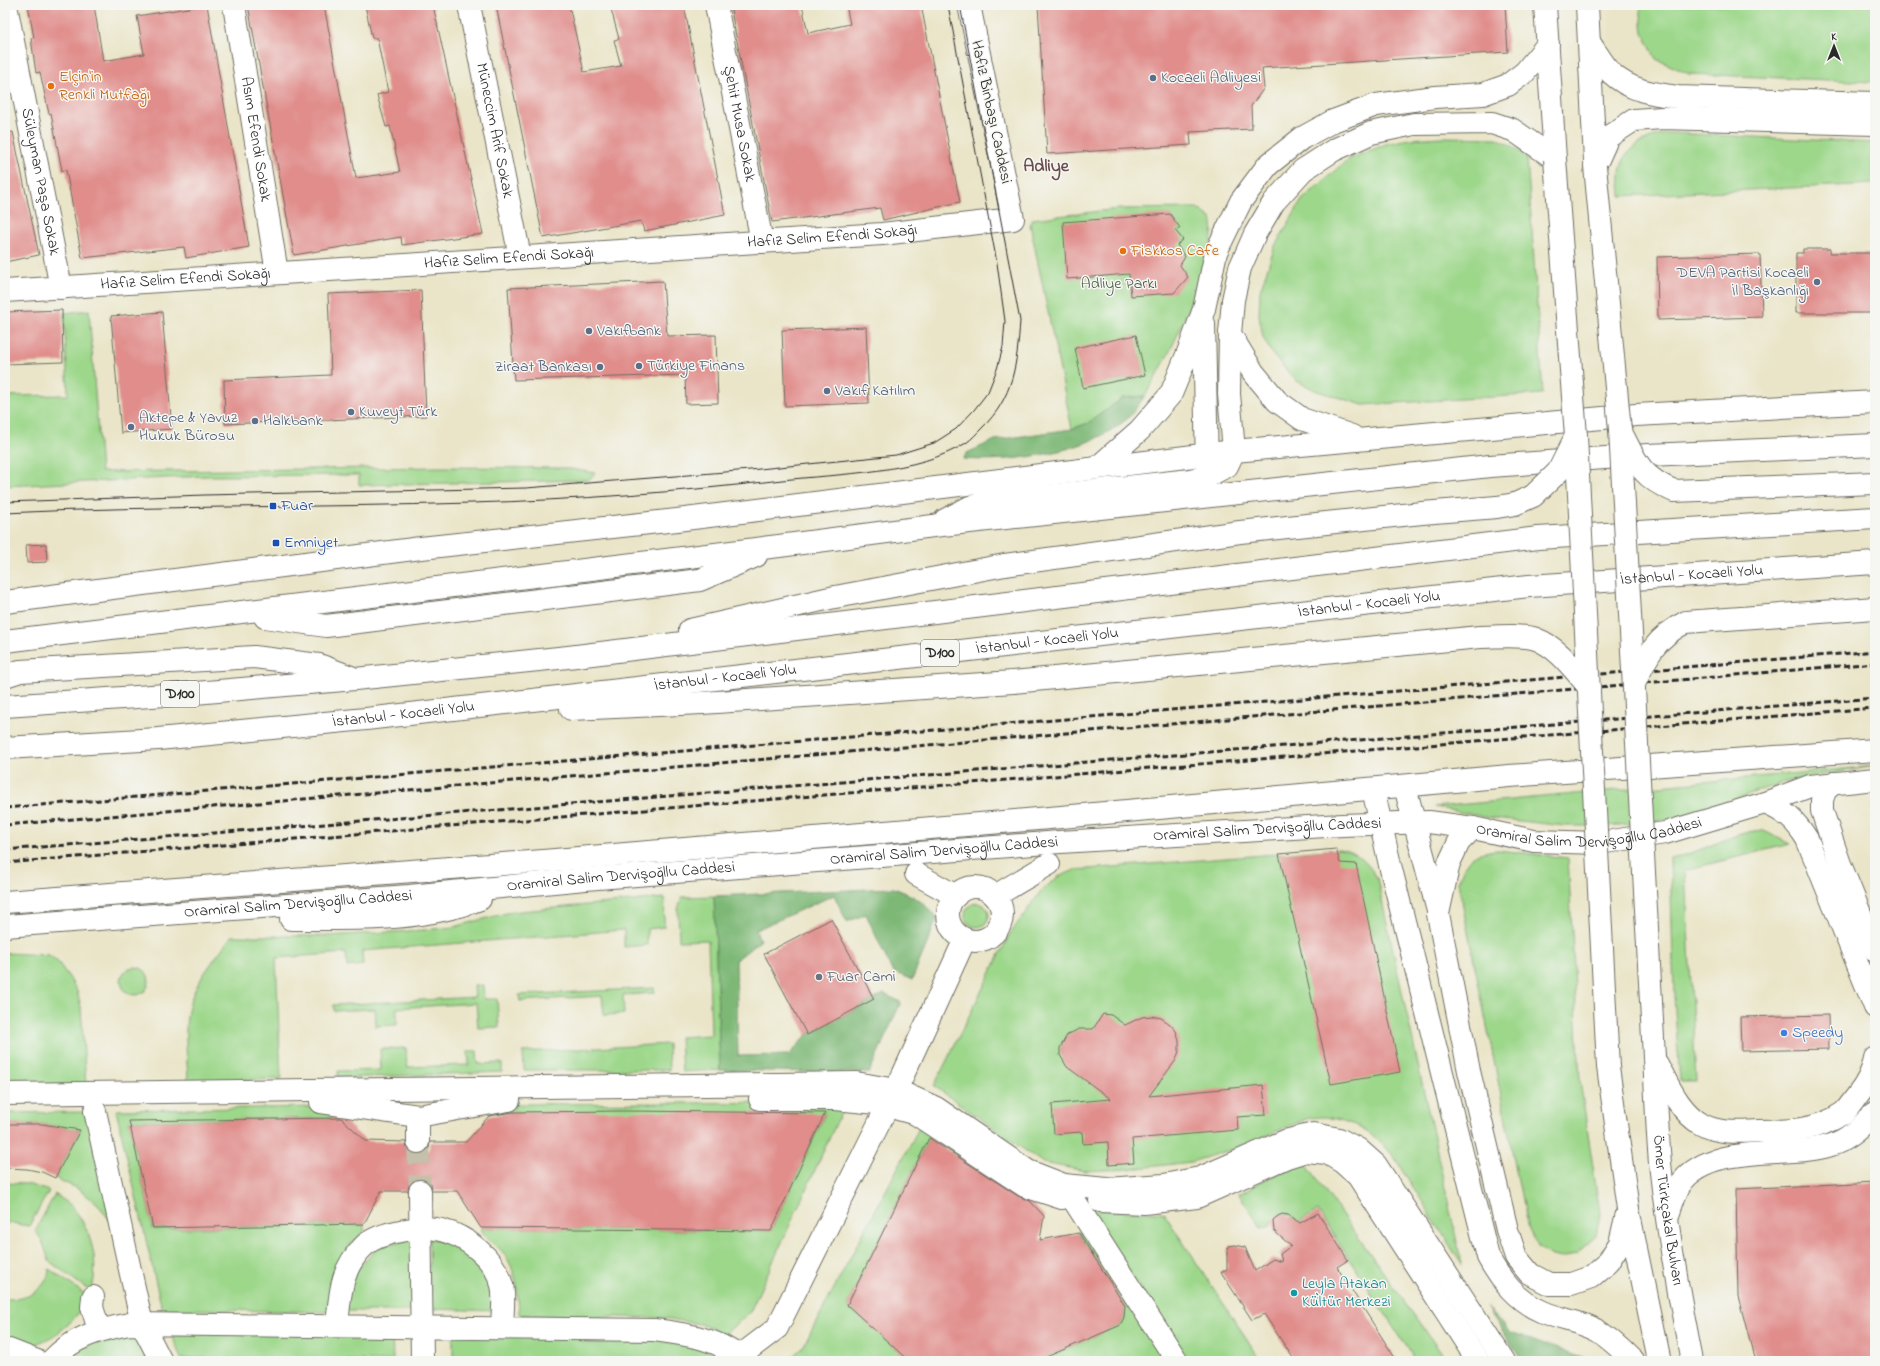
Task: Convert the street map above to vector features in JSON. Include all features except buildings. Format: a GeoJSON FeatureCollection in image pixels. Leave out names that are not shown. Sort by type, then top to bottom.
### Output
{"type":"FeatureCollection","features":[{"type":"Feature","properties":{"kind":"main road","name":"Süleyman Paşa Sokak"},"geometry":{"type":"LineString","coordinates":[[6,5],[61,288]]}},
{"type":"Feature","properties":{"kind":"main road","name":"Asım Efendi Sokak"},"geometry":{"type":"LineString","coordinates":[[234,5],[277,273]]}},
{"type":"Feature","properties":{"kind":"main road","name":"Müneccim Arif Sokak"},"geometry":{"type":"LineString","coordinates":[[469,5],[520,256]]}},
{"type":"Feature","properties":{"kind":"main road","name":"Şehit Musa Sokak"},"geometry":{"type":"LineString","coordinates":[[716,5],[762,242]]}},
{"type":"Feature","properties":{"kind":"main road","name":"Hafız Binbaşı Caddesi"},"geometry":{"type":"LineString","coordinates":[[969,5],[1013,219]]}},
{"type":"Feature","properties":{"kind":"main road"},"geometry":{"type":"LineString","coordinates":[[1545,5],[1576,436],[1608,1067],[1628,1209],[1659,1361]]}},
{"type":"Feature","properties":{"kind":"main road","name":"Ömer Türkçakal Bulvarı"},"geometry":{"type":"LineString","coordinates":[[1587,5],[1595,166],[1620,430],[1660,1163],[1667,1218],[1692,1361]]}},
{"type":"Feature","properties":{"kind":"main road"},"geometry":{"type":"LineString","coordinates":[[1589,42],[1612,73],[1632,87],[1650,93],[1685,97],[1875,103]]}},
{"type":"Feature","properties":{"kind":"main road"},"geometry":{"type":"LineString","coordinates":[[1098,467],[1140,430],[1171,394],[1204,309],[1216,252],[1241,201],[1268,165],[1302,138],[1333,121],[1376,105],[1435,97],[1482,94],[1508,85],[1525,72],[1548,44]]}},
{"type":"Feature","properties":{"kind":"main road"},"geometry":{"type":"LineString","coordinates":[[1595,166],[1608,137],[1634,120],[1662,118],[1875,124]]}},
{"type":"Feature","properties":{"kind":"main road"},"geometry":{"type":"LineString","coordinates":[[933,526],[970,507],[983,503],[1190,480],[1208,476],[1227,466],[1234,451],[1229,394],[1230,334],[1233,300],[1240,268],[1255,234],[1274,202],[1303,170],[1334,150],[1371,133],[1414,124],[1492,123],[1513,130],[1555,159]]}},
{"type":"Feature","properties":{"kind":"main road","name":"Hafız Selim Efendi Sokağı"},"geometry":{"type":"LineString","coordinates":[[5,291],[520,256],[882,234],[1013,219]]}},
{"type":"Feature","properties":{"kind":"main road"},"geometry":{"type":"LineString","coordinates":[[1204,309],[1208,476],[1210,483],[1218,490],[1238,493]]}},
{"type":"Feature","properties":{"kind":"main road"},"geometry":{"type":"LineString","coordinates":[[1230,334],[1253,372],[1277,401],[1302,419],[1359,439]]}},
{"type":"Feature","properties":{"kind":"main road"},"geometry":{"type":"LineString","coordinates":[[5,602],[421,548],[685,520],[1234,451],[1636,415],[1875,402]]}},
{"type":"Feature","properties":{"kind":"main road"},"geometry":{"type":"LineString","coordinates":[[1620,430],[1640,469],[1657,484],[1674,491],[1875,483]]}},
{"type":"Feature","properties":{"kind":"main road"},"geometry":{"type":"LineString","coordinates":[[568,657],[830,598],[1005,565],[1240,532],[1422,513],[1497,508],[1515,504],[1533,496],[1554,476],[1576,436]]}},
{"type":"Feature","properties":{"kind":"main road"},"geometry":{"type":"LineString","coordinates":[[5,641],[933,526],[1238,493],[1498,466],[1648,455],[1875,445]]}},
{"type":"Feature","properties":{"kind":"main road","name":"D100"},"geometry":{"type":"LineString","coordinates":[[5,706],[195,693],[355,679],[568,657],[1538,538],[1875,518]]}},
{"type":"Feature","properties":{"kind":"main road","name":"İstanbul - Kocaeli Yolu"},"geometry":{"type":"LineString","coordinates":[[5,748],[158,739],[366,719],[1529,586],[1875,562]]}},
{"type":"Feature","properties":{"kind":"main road"},"geometry":{"type":"LineString","coordinates":[[1634,684],[1648,655],[1658,641],[1673,629],[1686,622],[1875,608]]}},
{"type":"Feature","properties":{"kind":"main road"},"geometry":{"type":"LineString","coordinates":[[366,719],[702,703],[1013,682],[1480,637],[1536,639],[1550,647],[1563,658],[1589,687]]}},
{"type":"Feature","properties":{"kind":"main road"},"geometry":{"type":"LineString","coordinates":[[5,676],[20,671],[254,657],[319,665],[355,679]]}},
{"type":"Feature","properties":{"kind":"main road","name":"Oramiral Salim Dervişoğllu Caddesi"},"geometry":{"type":"LineString","coordinates":[[5,902],[543,861],[1404,787],[1509,776],[1875,750]]}},
{"type":"Feature","properties":{"kind":"main road","name":"Oramiral Salim Dervişoğllu Caddesi"},"geometry":{"type":"LineString","coordinates":[[5,926],[230,911],[515,886],[1060,842],[1413,822],[1473,828],[1534,841],[1598,843],[1665,833],[1765,803],[1810,786],[1875,779]]}},
{"type":"Feature","properties":{"kind":"main road"},"geometry":{"type":"LineString","coordinates":[[1833,783],[1825,791],[1822,800],[1822,811],[1840,864],[1875,950]]}},
{"type":"Feature","properties":{"kind":"main road"},"geometry":{"type":"LineString","coordinates":[[1404,787],[1438,914],[1469,1071],[1506,1223],[1516,1257],[1530,1274],[1549,1284],[1571,1284],[1591,1277],[1608,1262],[1620,1243],[1628,1209]]}},
{"type":"Feature","properties":{"kind":"main road"},"geometry":{"type":"LineString","coordinates":[[1373,789],[1380,824],[1488,1257],[1498,1275],[1509,1289],[1524,1301],[1543,1312],[1579,1323],[1597,1331],[1615,1343],[1633,1361]]}},
{"type":"Feature","properties":{"kind":"main road"},"geometry":{"type":"LineString","coordinates":[[1765,803],[1783,811],[1801,829],[1807,839],[1875,1007]]}},
{"type":"Feature","properties":{"kind":"main road"},"geometry":{"type":"LineString","coordinates":[[1438,914],[1450,863],[1459,842],[1473,828]]}},
{"type":"Feature","properties":{"kind":"main road"},"geometry":{"type":"LineString","coordinates":[[995,896],[1049,864]]}},
{"type":"Feature","properties":{"kind":"main road"},"geometry":{"type":"LineString","coordinates":[[916,874],[956,896]]}},
{"type":"Feature","properties":{"kind":"main road"},"geometry":{"type":"LineString","coordinates":[[971,888],[988,891],[995,896],[1000,904],[1002,913],[1001,922],[997,930],[991,936],[983,940],[974,941],[965,939],[958,935],[949,920],[950,907],[956,896],[963,890],[971,888]]}},
{"type":"Feature","properties":{"kind":"main road"},"geometry":{"type":"LineString","coordinates":[[51,1361],[59,1352],[78,1339],[99,1330],[129,1324],[654,1330],[692,1336],[720,1346],[735,1359],[777,1328],[892,1098],[965,939]]}},
{"type":"Feature","properties":{"kind":"main road"},"geometry":{"type":"LineString","coordinates":[[1654,1057],[1675,1097],[1688,1115],[1703,1125],[1721,1131],[1736,1132],[1796,1130],[1820,1124],[1844,1112],[1863,1089],[1874,1065],[1875,1058]]}},
{"type":"Feature","properties":{"kind":"main road"},"geometry":{"type":"LineString","coordinates":[[5,1094],[856,1083],[892,1098],[1025,1186],[1056,1197],[1068,1192],[1164,1185],[1200,1178],[1285,1141],[1314,1134],[1339,1139],[1358,1149],[1376,1165],[1504,1361]]}},
{"type":"Feature","properties":{"kind":"main road"},"geometry":{"type":"LineString","coordinates":[[5,1105],[509,1100],[835,1099],[877,1103],[892,1098]]}},
{"type":"Feature","properties":{"kind":"main road"},"geometry":{"type":"LineString","coordinates":[[321,1102],[418,1116],[509,1100]]}},
{"type":"Feature","properties":{"kind":"main road"},"geometry":{"type":"LineString","coordinates":[[95,1111],[142,1324],[161,1361]]}},
{"type":"Feature","properties":{"kind":"main road"},"geometry":{"type":"LineString","coordinates":[[1667,1218],[1681,1182],[1704,1164],[1723,1157],[1759,1153],[1804,1152],[1833,1145],[1855,1132],[1875,1113]]}},
{"type":"Feature","properties":{"kind":"main road"},"geometry":{"type":"LineString","coordinates":[[418,1116],[418,1142]]}},
{"type":"Feature","properties":{"kind":"main road"},"geometry":{"type":"LineString","coordinates":[[1068,1192],[1144,1204],[1197,1197],[1287,1157],[1306,1151],[1326,1153],[1342,1162],[1358,1176],[1478,1361]]}},
{"type":"Feature","properties":{"kind":"main road"},"geometry":{"type":"LineString","coordinates":[[420,1191],[422,1361]]}},
{"type":"Feature","properties":{"kind":"main road"},"geometry":{"type":"LineString","coordinates":[[1068,1192],[1177,1361]]}},
{"type":"Feature","properties":{"kind":"main road"},"geometry":{"type":"LineString","coordinates":[[337,1326],[342,1282],[350,1265],[366,1245],[385,1234],[400,1230],[440,1229],[457,1235],[476,1248],[492,1265],[502,1285],[502,1328]]}},
{"type":"Feature","properties":{"kind":"main road"},"geometry":{"type":"LineString","coordinates":[[93,1297],[92,1307],[99,1330]]}},
{"type":"Feature","properties":{"kind":"main road"},"geometry":{"type":"LineString","coordinates":[[9,1350],[37,1361]]}},
{"type":"Feature","properties":{"kind":"green space"},"geometry":{"type":"Polygon","coordinates":[[[1640,5],[1875,5],[1875,82],[1689,74],[1656,59],[1643,33],[1640,5]]]}},
{"type":"Feature","properties":{"kind":"green space"},"geometry":{"type":"Polygon","coordinates":[[[1671,133],[1875,143],[1875,184],[1621,196],[1621,168],[1630,151],[1642,142],[1671,133]]]}},
{"type":"Feature","properties":{"kind":"green space"},"geometry":{"type":"Polygon","coordinates":[[[1442,137],[1497,138],[1512,146],[1527,157],[1543,394],[1363,405],[1317,391],[1295,380],[1272,354],[1263,337],[1259,316],[1260,291],[1275,246],[1302,200],[1347,160],[1386,144],[1409,139],[1442,137]]]}},
{"type":"Feature","properties":{"kind":"green space","name":"Adliye Parkı"},"geometry":{"type":"Polygon","coordinates":[[[1197,208],[1211,218],[1212,239],[1183,322],[1154,381],[1145,396],[1123,398],[1088,423],[1072,429],[1030,224],[1032,219],[1119,209],[1197,208]]]}},
{"type":"Feature","properties":{"kind":"green space"},"geometry":{"type":"Polygon","coordinates":[[[89,310],[101,472],[440,467],[565,468],[595,473],[589,480],[359,485],[359,475],[207,476],[5,486],[5,396],[68,395],[64,313],[89,310]]]}},
{"type":"Feature","properties":{"kind":"green space"},"geometry":{"type":"Polygon","coordinates":[[[1145,396],[1128,418],[1112,430],[1093,440],[1050,453],[1027,457],[983,460],[963,459],[967,453],[995,440],[1072,429],[1088,423],[1123,398],[1145,396]]]}},
{"type":"Feature","properties":{"kind":"green space"},"geometry":{"type":"Polygon","coordinates":[[[1875,766],[1792,780],[1757,791],[1714,808],[1675,818],[1645,823],[1606,826],[1565,826],[1484,817],[1435,807],[1875,766]]]}},
{"type":"Feature","properties":{"kind":"green space"},"geometry":{"type":"Polygon","coordinates":[[[1762,830],[1790,844],[1685,870],[1696,1081],[1680,1081],[1674,996],[1670,858],[1682,856],[1739,835],[1762,830]]]}},
{"type":"Feature","properties":{"kind":"green space"},"geometry":{"type":"Polygon","coordinates":[[[1339,849],[1357,855],[1370,867],[1377,878],[1462,1265],[1393,1155],[1370,1134],[1355,1125],[1325,1117],[1309,1118],[1236,1148],[1191,1162],[1130,1169],[1085,1171],[1043,1163],[934,1086],[1010,934],[1041,891],[1058,877],[1075,870],[1339,849]]]}},
{"type":"Feature","properties":{"kind":"green space"},"geometry":{"type":"Polygon","coordinates":[[[1498,850],[1568,858],[1580,1080],[1600,1214],[1596,1236],[1577,1253],[1562,1258],[1551,1256],[1538,1247],[1527,1225],[1458,882],[1471,858],[1481,853],[1498,850]]]}},
{"type":"Feature","properties":{"kind":"green space"},"geometry":{"type":"Polygon","coordinates":[[[894,888],[923,903],[937,919],[912,980],[892,971],[866,914],[847,922],[834,895],[756,930],[760,941],[736,960],[738,1056],[789,1055],[807,1035],[884,994],[901,1002],[869,1073],[720,1070],[714,896],[894,888]]]}},
{"type":"Feature","properties":{"kind":"green space"},"geometry":{"type":"Polygon","coordinates":[[[714,896],[720,1070],[682,1072],[680,1037],[711,1035],[708,940],[679,941],[678,909],[682,897],[714,896]]]}},
{"type":"Feature","properties":{"kind":"green space"},"geometry":{"type":"Polygon","coordinates":[[[665,898],[664,927],[647,929],[647,945],[624,947],[624,930],[362,951],[363,965],[347,967],[346,953],[276,958],[281,1079],[188,1081],[186,1023],[191,1000],[203,976],[231,936],[328,936],[423,930],[454,927],[510,912],[665,898]]]}},
{"type":"Feature","properties":{"kind":"green space"},"geometry":{"type":"Polygon","coordinates":[[[977,903],[986,906],[989,915],[986,924],[977,927],[968,924],[965,915],[968,906],[977,903]]]}},
{"type":"Feature","properties":{"kind":"green space"},"geometry":{"type":"Polygon","coordinates":[[[5,953],[49,955],[57,961],[69,977],[77,991],[81,1007],[86,1086],[5,1087],[5,953]]]}},
{"type":"Feature","properties":{"kind":"green space"},"geometry":{"type":"Polygon","coordinates":[[[135,967],[145,971],[149,981],[145,991],[135,995],[125,991],[121,981],[125,971],[135,967]]]}},
{"type":"Feature","properties":{"kind":"green space"},"geometry":{"type":"Polygon","coordinates":[[[483,985],[484,999],[497,999],[499,1027],[478,1028],[476,1003],[397,1008],[397,1025],[376,1026],[375,1009],[334,1011],[333,1005],[475,997],[474,986],[483,985]]]}},
{"type":"Feature","properties":{"kind":"green space"},"geometry":{"type":"Polygon","coordinates":[[[654,988],[655,993],[623,995],[624,1014],[604,1015],[602,996],[520,1001],[519,995],[654,988]]]}},
{"type":"Feature","properties":{"kind":"green space"},"geometry":{"type":"Polygon","coordinates":[[[668,1044],[669,1070],[524,1070],[523,1052],[668,1044]]]}},
{"type":"Feature","properties":{"kind":"green space"},"geometry":{"type":"Polygon","coordinates":[[[406,1048],[407,1067],[469,1065],[468,1051],[477,1051],[478,1064],[502,1063],[502,1072],[338,1078],[338,1071],[381,1070],[380,1049],[406,1048]]]}},
{"type":"Feature","properties":{"kind":"green space"},"geometry":{"type":"Polygon","coordinates":[[[829,1102],[845,1104],[750,1312],[725,1334],[700,1324],[664,1318],[519,1315],[517,1288],[510,1263],[499,1248],[486,1237],[481,1228],[771,1231],[825,1114],[493,1112],[511,1104],[829,1102]]]}},
{"type":"Feature","properties":{"kind":"green space"},"geometry":{"type":"Polygon","coordinates":[[[319,1107],[341,1118],[129,1121],[153,1229],[364,1224],[364,1232],[350,1245],[333,1312],[162,1309],[116,1110],[319,1107]]]}},
{"type":"Feature","properties":{"kind":"green space"},"geometry":{"type":"Polygon","coordinates":[[[90,1112],[116,1229],[97,1203],[78,1189],[55,1178],[80,1130],[42,1124],[7,1124],[5,1131],[5,1113],[90,1112]]]}},
{"type":"Feature","properties":{"kind":"green space"},"geometry":{"type":"Polygon","coordinates":[[[920,1126],[931,1133],[847,1305],[909,1361],[787,1361],[803,1347],[920,1126]]]}},
{"type":"Feature","properties":{"kind":"green space"},"geometry":{"type":"Polygon","coordinates":[[[1303,1160],[1447,1361],[1416,1361],[1318,1211],[1294,1225],[1293,1218],[1289,1214],[1280,1214],[1273,1219],[1271,1225],[1261,1228],[1239,1194],[1303,1160]]]}},
{"type":"Feature","properties":{"kind":"green space"},"geometry":{"type":"Polygon","coordinates":[[[5,1183],[27,1184],[49,1191],[29,1226],[12,1223],[5,1224],[5,1183]]]}},
{"type":"Feature","properties":{"kind":"green space"},"geometry":{"type":"Polygon","coordinates":[[[55,1194],[74,1209],[86,1228],[90,1238],[93,1249],[95,1270],[91,1292],[49,1261],[42,1240],[35,1231],[55,1194]]]}},
{"type":"Feature","properties":{"kind":"green space"},"geometry":{"type":"Polygon","coordinates":[[[1086,1210],[1163,1212],[1258,1356],[1248,1361],[1190,1361],[1086,1210]]]}},
{"type":"Feature","properties":{"kind":"green space"},"geometry":{"type":"Polygon","coordinates":[[[1086,1231],[1165,1361],[1037,1361],[1121,1325],[1124,1317],[1125,1306],[1079,1233],[1086,1231]]]}},
{"type":"Feature","properties":{"kind":"green space"},"geometry":{"type":"Polygon","coordinates":[[[415,1238],[416,1311],[344,1311],[346,1282],[379,1246],[415,1238]]]}},
{"type":"Feature","properties":{"kind":"green space"},"geometry":{"type":"Polygon","coordinates":[[[429,1239],[446,1240],[463,1248],[491,1272],[498,1311],[430,1309],[429,1239]]]}},
{"type":"Feature","properties":{"kind":"green space"},"geometry":{"type":"Polygon","coordinates":[[[49,1269],[89,1297],[74,1318],[54,1335],[31,1345],[18,1347],[5,1346],[5,1298],[20,1298],[34,1293],[44,1283],[48,1276],[49,1269]]]}},
{"type":"Feature","properties":{"kind":"green space"},"geometry":{"type":"Polygon","coordinates":[[[1486,1307],[1511,1332],[1593,1361],[1523,1361],[1486,1307]]]}},
{"type":"Feature","properties":{"kind":"green space"},"geometry":{"type":"Polygon","coordinates":[[[168,1325],[392,1327],[393,1361],[181,1359],[168,1325]]]}},
{"type":"Feature","properties":{"kind":"green space"},"geometry":{"type":"Polygon","coordinates":[[[453,1328],[654,1330],[734,1361],[453,1361],[453,1328]]]}},
{"type":"Feature","properties":{"kind":"green space"},"geometry":{"type":"Polygon","coordinates":[[[134,1329],[150,1361],[57,1361],[61,1356],[134,1329]]]}},
{"type":"Feature","properties":{"kind":"tunnel"},"geometry":{"type":"LineString","coordinates":[[418,1142],[420,1191]]}},
{"type":"Feature","properties":{"kind":"tram line"},"geometry":{"type":"LineString","coordinates":[[5,502],[205,495],[526,488],[750,470],[896,455],[934,443],[956,429],[988,392],[997,369],[1003,347],[1005,321],[997,263],[948,5]]}},
{"type":"Feature","properties":{"kind":"tram line"},"geometry":{"type":"LineString","coordinates":[[5,513],[63,510],[472,503],[627,495],[852,474],[925,461],[947,453],[966,443],[993,416],[1007,392],[1015,365],[1020,321],[960,5]]}},
{"type":"Feature","properties":{"kind":"railway"},"geometry":{"type":"LineString","coordinates":[[5,808],[1875,651]]}},
{"type":"Feature","properties":{"kind":"railway"},"geometry":{"type":"LineString","coordinates":[[5,825],[1875,663]]}},
{"type":"Feature","properties":{"kind":"railway"},"geometry":{"type":"LineString","coordinates":[[5,850],[1875,698]]}},
{"type":"Feature","properties":{"kind":"railway"},"geometry":{"type":"LineString","coordinates":[[5,863],[1875,708]]}},
{"type":"Feature","properties":{"kind":"place","name":"Kocaeli Adliyesi"},"geometry":{"type":"Point","coordinates":[1153,78]}},
{"type":"Feature","properties":{"kind":"place","name":"Elçin'in Renkli Mutfağı"},"geometry":{"type":"Point","coordinates":[51,86]}},
{"type":"Feature","properties":{"kind":"place","name":"Fiskkos Cafe"},"geometry":{"type":"Point","coordinates":[1123,251]}},
{"type":"Feature","properties":{"kind":"place","name":"DEVA Partisi Kocaeli İl Başkanlığı"},"geometry":{"type":"Point","coordinates":[1817,282]}},
{"type":"Feature","properties":{"kind":"place","name":"Vakıfbank"},"geometry":{"type":"Point","coordinates":[589,331]}},
{"type":"Feature","properties":{"kind":"place","name":"Türkiye Finans"},"geometry":{"type":"Point","coordinates":[639,366]}},
{"type":"Feature","properties":{"kind":"place","name":"Ziraat Bankası"},"geometry":{"type":"Point","coordinates":[600,367]}},
{"type":"Feature","properties":{"kind":"place","name":"Vakıf Katılım"},"geometry":{"type":"Point","coordinates":[827,391]}},
{"type":"Feature","properties":{"kind":"place","name":"Kuveyt Türk"},"geometry":{"type":"Point","coordinates":[351,412]}},
{"type":"Feature","properties":{"kind":"place","name":"Halkbank"},"geometry":{"type":"Point","coordinates":[255,421]}},
{"type":"Feature","properties":{"kind":"place","name":"Aktepe & Yavuz Hukuk Bürosu"},"geometry":{"type":"Point","coordinates":[131,427]}},
{"type":"Feature","properties":{"kind":"place","name":"Fuar"},"geometry":{"type":"Point","coordinates":[273,506]}},
{"type":"Feature","properties":{"kind":"place","name":"Emniyet"},"geometry":{"type":"Point","coordinates":[276,543]}},
{"type":"Feature","properties":{"kind":"place","name":"Fuar Cami"},"geometry":{"type":"Point","coordinates":[819,977]}},
{"type":"Feature","properties":{"kind":"place","name":"Speedy"},"geometry":{"type":"Point","coordinates":[1784,1033]}},
{"type":"Feature","properties":{"kind":"place","name":"Leyla Atakan Kültür Merkezi"},"geometry":{"type":"Point","coordinates":[1294,1293]}},
{"type":"Feature","properties":{"kind":"district","name":"Adliye"},"geometry":{"type":"Point","coordinates":[1046,167]}}]}
